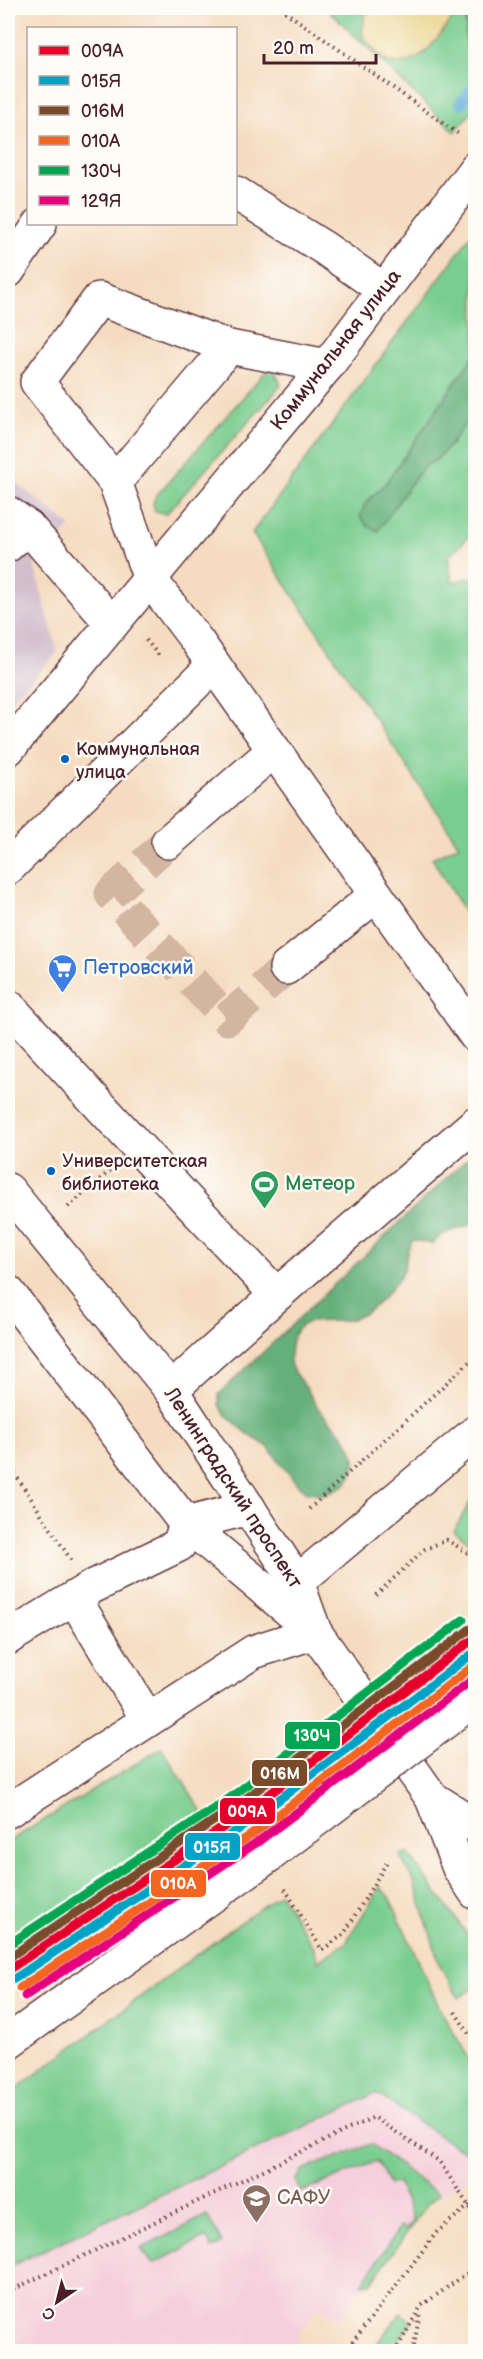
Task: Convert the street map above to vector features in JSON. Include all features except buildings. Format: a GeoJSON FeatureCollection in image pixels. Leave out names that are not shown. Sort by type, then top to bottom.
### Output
{"type":"FeatureCollection","features":[{"type":"Feature","properties":{"kind":"main road","name":"Коммунальная улица"},"geometry":{"type":"LineString","coordinates":[[8,749],[327,366],[384,290],[471,154]]}},
{"type":"Feature","properties":{"kind":"main road"},"geometry":{"type":"LineString","coordinates":[[237,194],[324,248],[384,290]]}},
{"type":"Feature","properties":{"kind":"main road"},"geometry":{"type":"LineString","coordinates":[[8,271],[39,225]]}},
{"type":"Feature","properties":{"kind":"main road"},"geometry":{"type":"LineString","coordinates":[[327,366],[229,347],[99,299],[37,382],[115,482],[150,579],[214,665],[476,1035]]}},
{"type":"Feature","properties":{"kind":"main road"},"geometry":{"type":"LineString","coordinates":[[115,482],[229,347]]}},
{"type":"Feature","properties":{"kind":"main road"},"geometry":{"type":"LineString","coordinates":[[14,528],[112,624]]}},
{"type":"Feature","properties":{"kind":"main road"},"geometry":{"type":"LineString","coordinates":[[8,868],[214,665]]}},
{"type":"Feature","properties":{"kind":"main road"},"geometry":{"type":"LineString","coordinates":[[168,842],[274,750]]}},
{"type":"Feature","properties":{"kind":"main road"},"geometry":{"type":"LineString","coordinates":[[286,968],[376,895]]}},
{"type":"Feature","properties":{"kind":"main road"},"geometry":{"type":"LineString","coordinates":[[8,1005],[276,1294]]}},
{"type":"Feature","properties":{"kind":"main road"},"geometry":{"type":"LineString","coordinates":[[171,1390],[221,1347],[276,1294],[476,1123]]}},
{"type":"Feature","properties":{"kind":"main road","name":"Ленинградский проспект"},"geometry":{"type":"LineString","coordinates":[[8,1190],[171,1390],[297,1582],[315,1632]]}},
{"type":"Feature","properties":{"kind":"main road","name":"Ленинградский проспект"},"geometry":{"type":"LineString","coordinates":[[8,1292],[186,1524],[315,1632]]}},
{"type":"Feature","properties":{"kind":"main road"},"geometry":{"type":"LineString","coordinates":[[297,1582],[476,1432]]}},
{"type":"Feature","properties":{"kind":"main road"},"geometry":{"type":"LineString","coordinates":[[8,1638],[82,1593],[179,1545],[186,1524],[249,1508]]}},
{"type":"Feature","properties":{"kind":"main road"},"geometry":{"type":"LineString","coordinates":[[82,1593],[148,1720]]}},
{"type":"Feature","properties":{"kind":"main road"},"geometry":{"type":"LineString","coordinates":[[8,1811],[253,1652],[315,1632],[432,1798],[459,1868],[476,1893]]}},
{"type":"Feature","properties":{"kind":"main road"},"geometry":{"type":"LineString","coordinates":[[8,2042],[271,1854],[476,1698]]}},
{"type":"Feature","properties":{"kind":"main road"},"geometry":{"type":"LineString","coordinates":[[432,1798],[476,1826]]}},
{"type":"Feature","properties":{"kind":"path"},"geometry":{"type":"LineString","coordinates":[[280,8],[471,154]]}},
{"type":"Feature","properties":{"kind":"path"},"geometry":{"type":"LineString","coordinates":[[138,648],[146,640],[188,690]]}},
{"type":"Feature","properties":{"kind":"path"},"geometry":{"type":"LineString","coordinates":[[8,792],[15,784]]}},
{"type":"Feature","properties":{"kind":"path"},"geometry":{"type":"LineString","coordinates":[[67,1208],[116,1165]]}},
{"type":"Feature","properties":{"kind":"path"},"geometry":{"type":"LineString","coordinates":[[309,1509],[476,1356]]}},
{"type":"Feature","properties":{"kind":"path"},"geometry":{"type":"LineString","coordinates":[[8,1462],[82,1593]]}},
{"type":"Feature","properties":{"kind":"path"},"geometry":{"type":"LineString","coordinates":[[376,1595],[425,1549],[447,1540],[476,1558]]}},
{"type":"Feature","properties":{"kind":"path"},"geometry":{"type":"LineString","coordinates":[[284,1887],[322,1950],[344,1934],[387,1862]]}},
{"type":"Feature","properties":{"kind":"path"},"geometry":{"type":"LineString","coordinates":[[455,2012],[476,2045]]}},
{"type":"Feature","properties":{"kind":"path"},"geometry":{"type":"LineString","coordinates":[[8,2292],[374,2117],[439,2161],[476,2217]]}},
{"type":"Feature","properties":{"kind":"path"},"geometry":{"type":"LineString","coordinates":[[345,2352],[437,2232],[476,2200]]}},
{"type":"Feature","properties":{"kind":"path"},"geometry":{"type":"LineString","coordinates":[[394,2352],[422,2306],[476,2266]]}},
{"type":"Feature","properties":{"kind":"path"},"geometry":{"type":"LineString","coordinates":[[413,2352],[422,2306]]}},
{"type":"Feature","properties":{"kind":"shaded area"},"geometry":{"type":"Polygon","coordinates":[[[8,477],[71,526],[34,565],[58,652],[8,703],[8,477]]]}},
{"type":"Feature","properties":{"kind":"shaded area","name":"САФУ"},"geometry":{"type":"Polygon","coordinates":[[[376,2093],[456,2147],[475,2153],[475,2174],[439,2195],[371,2144],[301,2192],[377,2160],[388,2184],[398,2183],[413,2219],[406,2230],[399,2227],[339,2319],[317,2307],[288,2351],[8,2352],[8,2267],[376,2093]]]}},
{"type":"Feature","properties":{"kind":"green space"},"geometry":{"type":"Polygon","coordinates":[[[326,8],[372,8],[365,15],[408,62],[425,53],[459,8],[471,8],[465,20],[470,54],[475,59],[475,108],[455,132],[326,8]]]}},
{"type":"Feature","properties":{"kind":"green space"},"geometry":{"type":"Polygon","coordinates":[[[471,8],[475,8],[475,59],[466,41],[467,20],[471,8]]]}},
{"type":"Feature","properties":{"kind":"green space"},"geometry":{"type":"Polygon","coordinates":[[[475,230],[475,354],[386,483],[365,504],[405,491],[425,466],[436,460],[451,444],[475,409],[475,451],[467,461],[465,474],[475,487],[475,531],[448,557],[452,582],[475,577],[475,931],[432,858],[459,845],[252,533],[475,230]]]}},
{"type":"Feature","properties":{"kind":"green space"},"geometry":{"type":"Polygon","coordinates":[[[475,354],[475,409],[451,444],[436,460],[425,466],[412,482],[378,531],[367,526],[360,516],[365,504],[386,483],[475,354]]]}},
{"type":"Feature","properties":{"kind":"green space"},"geometry":{"type":"Polygon","coordinates":[[[268,369],[274,370],[281,385],[278,389],[166,514],[155,511],[153,503],[156,496],[268,369]]]}},
{"type":"Feature","properties":{"kind":"green space"},"geometry":{"type":"Polygon","coordinates":[[[475,1151],[475,1214],[471,1223],[444,1234],[432,1244],[413,1240],[408,1248],[404,1269],[399,1278],[370,1310],[352,1319],[305,1324],[297,1330],[292,1341],[290,1360],[292,1368],[318,1408],[350,1445],[355,1463],[353,1472],[342,1486],[324,1495],[305,1491],[267,1446],[249,1435],[225,1414],[219,1405],[219,1394],[475,1151]]]}},
{"type":"Feature","properties":{"kind":"green space"},"geometry":{"type":"Polygon","coordinates":[[[475,1493],[475,1546],[454,1531],[475,1493]]]}},
{"type":"Feature","properties":{"kind":"green space"},"geometry":{"type":"Polygon","coordinates":[[[162,1748],[206,1818],[8,1948],[8,1842],[162,1748]]]}},
{"type":"Feature","properties":{"kind":"green space"},"geometry":{"type":"Polygon","coordinates":[[[407,1852],[475,1945],[475,1987],[459,1998],[440,1965],[415,1884],[400,1856],[407,1852]]]}},
{"type":"Feature","properties":{"kind":"green space"},"geometry":{"type":"Polygon","coordinates":[[[380,1887],[390,1898],[441,2011],[475,2069],[475,2153],[456,2147],[376,2093],[8,2267],[8,2095],[280,1893],[313,1946],[318,1961],[345,1944],[380,1887]]]}},
{"type":"Feature","properties":{"kind":"green space"},"geometry":{"type":"Polygon","coordinates":[[[371,2144],[439,2195],[428,2203],[371,2283],[362,2284],[400,2227],[406,2230],[413,2219],[398,2183],[389,2184],[377,2161],[301,2192],[295,2181],[302,2170],[371,2144]]]}},
{"type":"Feature","properties":{"kind":"green space"},"geometry":{"type":"Polygon","coordinates":[[[207,2215],[222,2243],[212,2249],[206,2237],[153,2264],[141,2249],[207,2215]]]}},
{"type":"Feature","properties":{"kind":"green space"},"geometry":{"type":"Polygon","coordinates":[[[401,2313],[412,2322],[390,2351],[371,2351],[401,2313]]]}},
{"type":"Feature","properties":{"kind":"sand"},"geometry":{"type":"Polygon","coordinates":[[[372,8],[460,8],[430,47],[409,62],[398,64],[379,56],[362,34],[365,15],[372,8]]]}},
{"type":"Feature","properties":{"kind":"waterway"},"geometry":{"type":"LineString","coordinates":[[461,103],[476,85]]}},
{"type":"Feature","properties":{"kind":"tunnel"},"geometry":{"type":"LineString","coordinates":[[168,842],[111,894],[227,1019],[286,968]]}},
{"type":"Feature","properties":{"kind":"transit line","name":"130Ч"},"geometry":{"type":"LineString","coordinates":[[8,1945],[230,1798],[463,1620]]}},
{"type":"Feature","properties":{"kind":"transit line","name":"016М"},"geometry":{"type":"LineString","coordinates":[[8,1958],[236,1806],[470,1629]]}},
{"type":"Feature","properties":{"kind":"transit line","name":"009А"},"geometry":{"type":"LineString","coordinates":[[8,1970],[242,1815],[476,1637]]}},
{"type":"Feature","properties":{"kind":"transit line","name":"015Я"},"geometry":{"type":"LineString","coordinates":[[14,1979],[248,1823],[476,1651]]}},
{"type":"Feature","properties":{"kind":"transit line","name":"010А"},"geometry":{"type":"LineString","coordinates":[[20,1988],[254,1833],[476,1664]]}},
{"type":"Feature","properties":{"kind":"transit line","name":"129Я"},"geometry":{"type":"LineString","coordinates":[[25,1996],[259,1841],[476,1677]]}},
{"type":"Feature","properties":{"kind":"place","name":"Коммунальная улица"},"geometry":{"type":"Point","coordinates":[65,759]}},
{"type":"Feature","properties":{"kind":"place","name":"Петровский"},"geometry":{"type":"Point","coordinates":[62,994]}},
{"type":"Feature","properties":{"kind":"place","name":"Университетская библиотека"},"geometry":{"type":"Point","coordinates":[51,1171]}},
{"type":"Feature","properties":{"kind":"place","name":"Метеор"},"geometry":{"type":"Point","coordinates":[264,1210]}},
{"type":"Feature","properties":{"kind":"place","name":"САФУ"},"geometry":{"type":"Point","coordinates":[256,2224]}}]}
